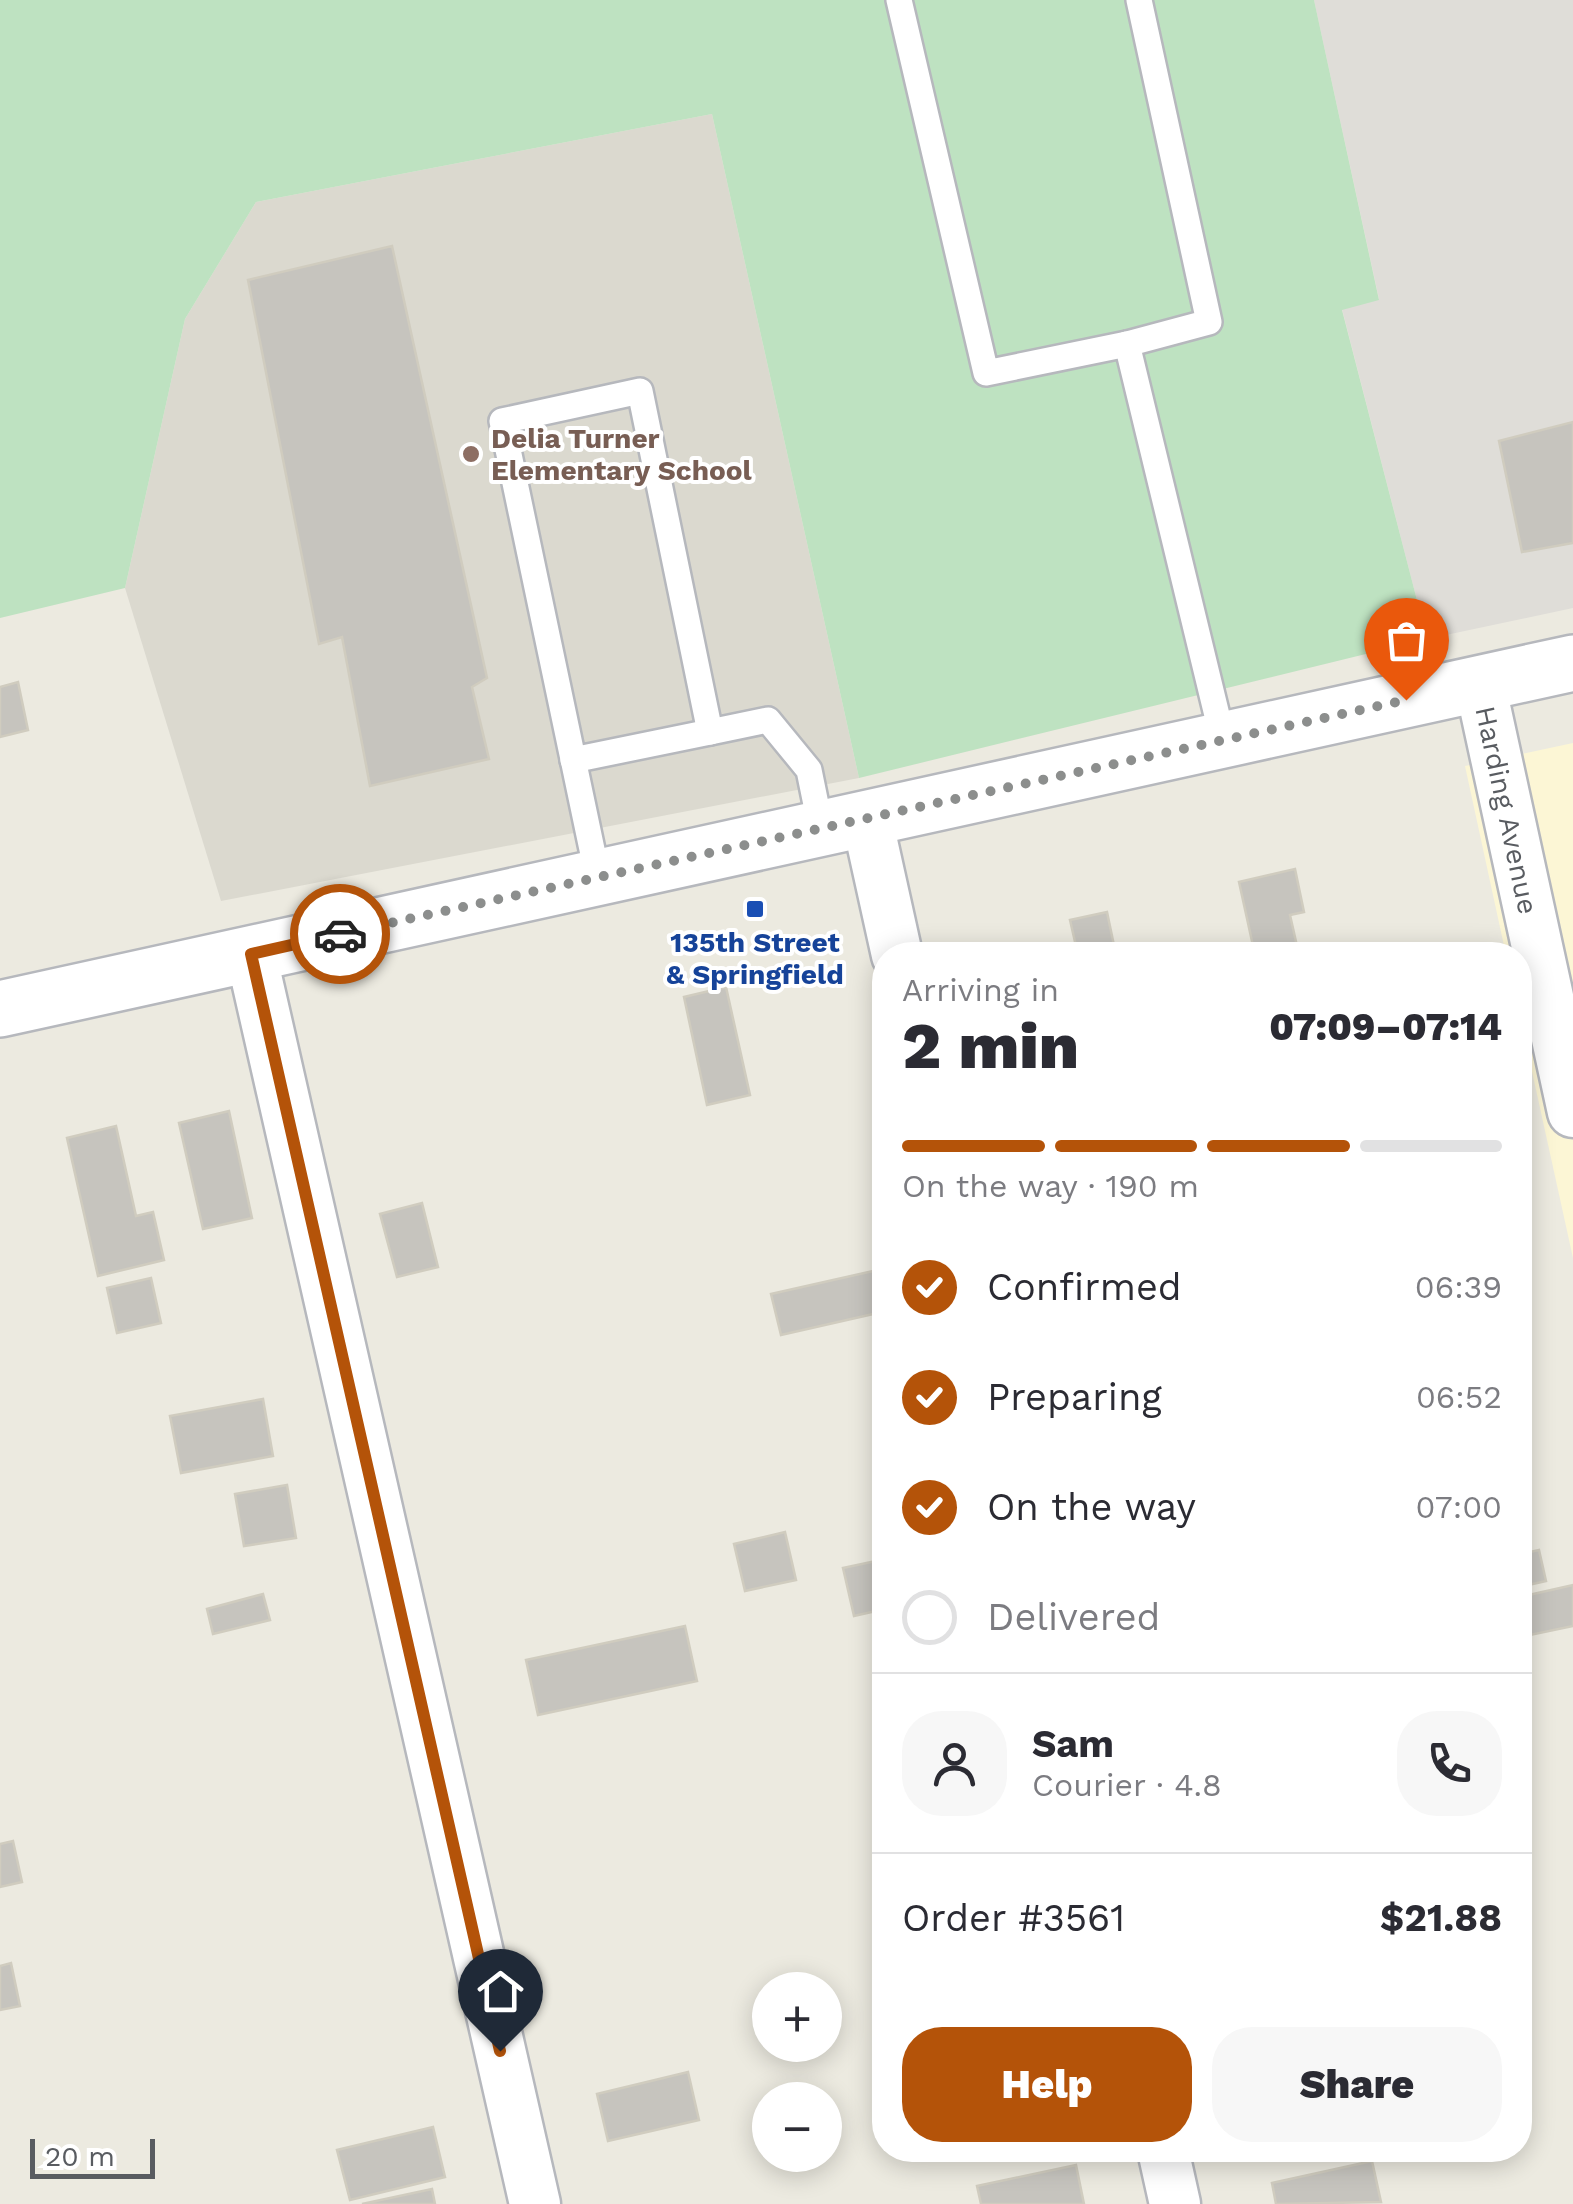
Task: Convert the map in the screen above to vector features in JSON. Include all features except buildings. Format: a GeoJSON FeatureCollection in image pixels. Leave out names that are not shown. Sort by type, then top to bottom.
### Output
{"type":"FeatureCollection","features":[{"type":"Feature","properties":{"kind":"street"},"geometry":{"type":"LineString","coordinates":[[0,1010],[1573,664]]}},
{"type":"Feature","properties":{"kind":"street","name":"Harding Avenue"},"geometry":{"type":"LineString","coordinates":[[1480,684],[1567,1055],[1573,1112]]}},
{"type":"Feature","properties":{"kind":"street"},"geometry":{"type":"LineString","coordinates":[[844,824],[892,942]]}},
{"type":"Feature","properties":{"kind":"street"},"geometry":{"type":"LineString","coordinates":[[251,954],[535,2204]]}},
{"type":"Feature","properties":{"kind":"street"},"geometry":{"type":"LineString","coordinates":[[1166,2162],[1175,2204]]}},
{"type":"Feature","properties":{"kind":"lane"},"geometry":{"type":"LineString","coordinates":[[899,0],[986,373],[1127,344],[1208,322],[1139,0]]}},
{"type":"Feature","properties":{"kind":"lane"},"geometry":{"type":"LineString","coordinates":[[1127,344],[1223,740]]}},
{"type":"Feature","properties":{"kind":"lane"},"geometry":{"type":"LineString","coordinates":[[598,878],[502,421],[640,390],[710,732]]}},
{"type":"Feature","properties":{"kind":"lane"},"geometry":{"type":"LineString","coordinates":[[573,760],[768,720],[844,824]]}},
{"type":"Feature","properties":{"kind":"shaded area"},"geometry":{"type":"Polygon","coordinates":[[[1314,0],[1573,0],[1573,608],[1427,639],[1342,309],[1379,299],[1314,0]]]}},
{"type":"Feature","properties":{"kind":"shaded area","name":"Delia Turner Elementary School"},"geometry":{"type":"Polygon","coordinates":[[[712,114],[859,778],[221,901],[125,588],[185,319],[256,202],[712,114]]]}},
{"type":"Feature","properties":{"kind":"shaded area"},"geometry":{"type":"Polygon","coordinates":[[[1573,743],[1573,1258],[1532,1072],[1532,942],[1503,942],[1465,766],[1573,743]]]}},
{"type":"Feature","properties":{"kind":"green space"},"geometry":{"type":"Polygon","coordinates":[[[0,0],[1314,0],[1379,300],[1342,310],[1427,639],[859,778],[712,114],[256,202],[185,319],[125,588],[0,618],[0,0]]]}},
{"type":"Feature","properties":{"kind":"way so far"},"geometry":{"type":"LineString","coordinates":[[340,934],[1406,700]]}},
{"type":"Feature","properties":{"kind":"place","name":"Delia Turner Elementary School"},"geometry":{"type":"Point","coordinates":[471,454]}},
{"type":"Feature","properties":{"kind":"place","name":"135th Street & Springfield"},"geometry":{"type":"Point","coordinates":[755,909]}},
{"type":"Feature","properties":{"kind":"route"},"geometry":{"type":"LineString","coordinates":[[340,934],[251,954],[500,2051]]}}]}
